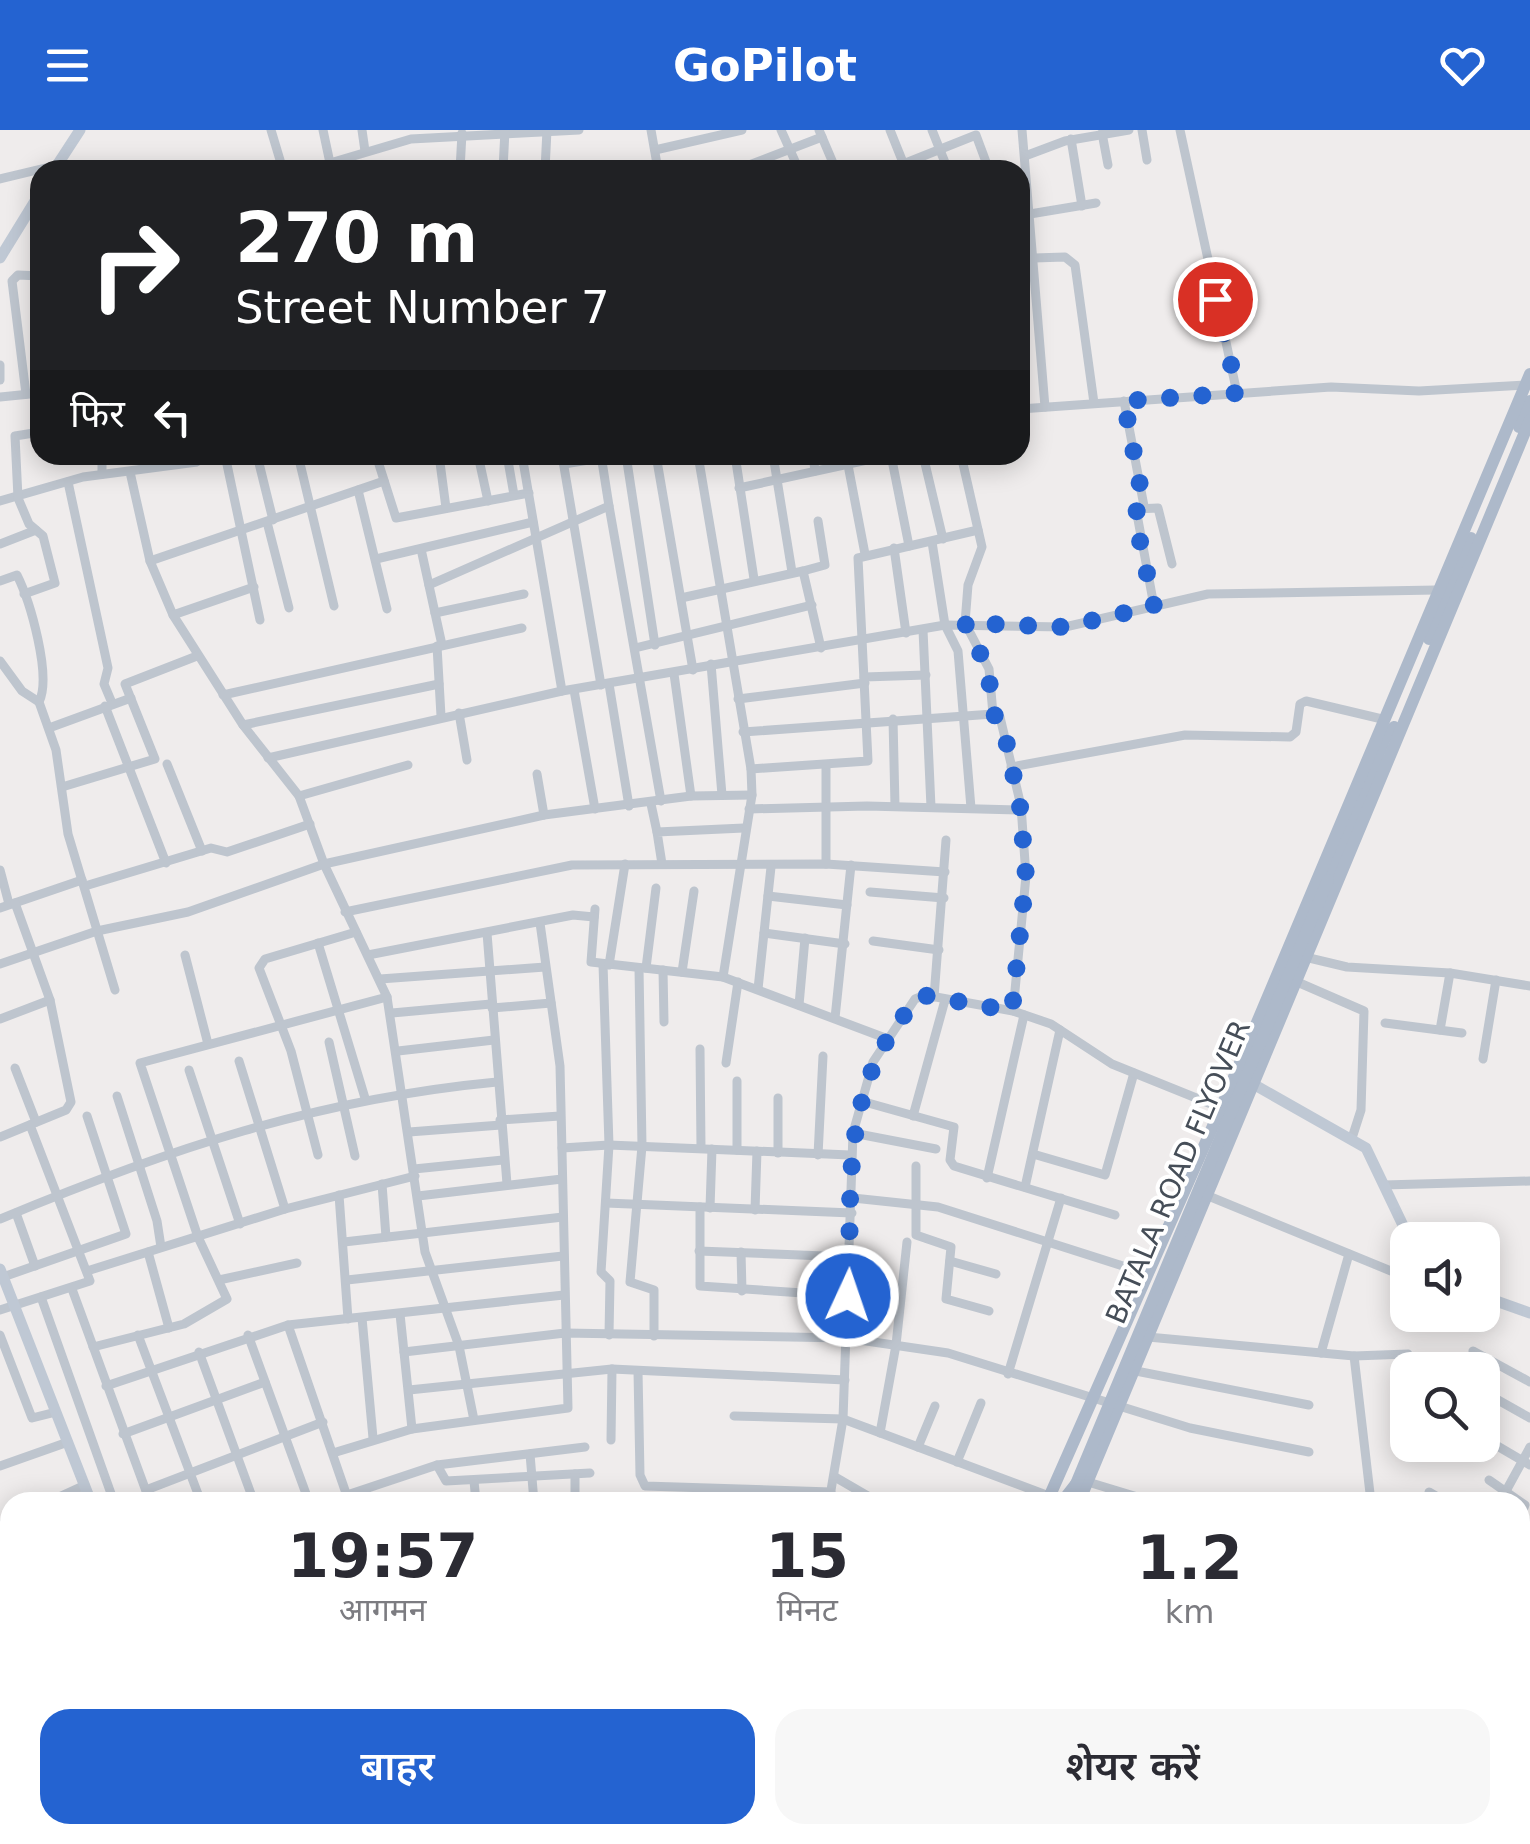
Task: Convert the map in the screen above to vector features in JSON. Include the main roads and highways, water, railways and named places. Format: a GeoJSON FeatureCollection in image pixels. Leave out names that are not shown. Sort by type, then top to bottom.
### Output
{"type":"FeatureCollection","features":[{"type":"Feature","properties":{"kind":"main road"},"geometry":{"type":"LineString","coordinates":[[1056,1492],[1388,723],[1436,590],[1528,381]]}},
{"type":"Feature","properties":{"kind":"main road","name":"BATALA ROAD FLYOVER"},"geometry":{"type":"LineString","coordinates":[[1079,1492],[1388,723],[1530,401]]}},
{"type":"Feature","properties":{"kind":"main road"},"geometry":{"type":"LineString","coordinates":[[1082,1483],[1136,1371],[1206,1194],[1530,420]]}},
{"type":"Feature","properties":{"kind":"main road","name":"BATALA ROAD FLYOVER"},"geometry":{"type":"LineString","coordinates":[[1067,1492],[1082,1483]]}}]}
